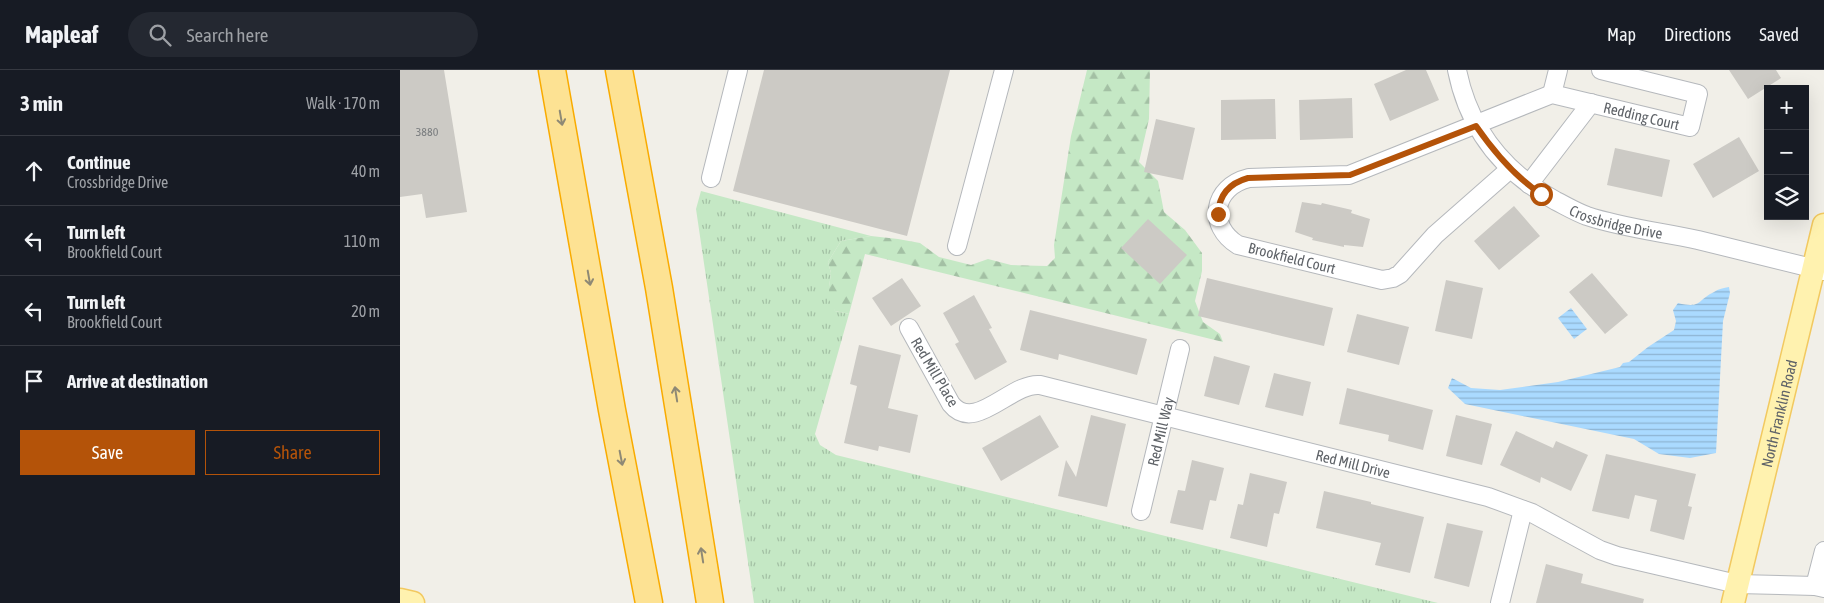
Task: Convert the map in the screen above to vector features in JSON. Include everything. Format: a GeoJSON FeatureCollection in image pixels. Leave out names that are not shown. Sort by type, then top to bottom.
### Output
{"type":"FeatureCollection","features":[{"type":"Feature","properties":{"kind":"highway"},"geometry":{"type":"LineString","coordinates":[[552,70],[612,410],[649,603]]}},
{"type":"Feature","properties":{"kind":"highway"},"geometry":{"type":"LineString","coordinates":[[619,70],[659,288],[710,603]]}},
{"type":"Feature","properties":{"kind":"highway"},"geometry":{"type":"LineString","coordinates":[[638,70],[652,251]]}},
{"type":"Feature","properties":{"kind":"main road","name":"North Franklin Road"},"geometry":{"type":"LineString","coordinates":[[1735,594],[1819,270],[1824,225]]}},
{"type":"Feature","properties":{"kind":"main road"},"geometry":{"type":"LineString","coordinates":[[400,600],[413,603]]}},
{"type":"Feature","properties":{"kind":"street"},"geometry":{"type":"LineString","coordinates":[[711,178],[738,70]]}},
{"type":"Feature","properties":{"kind":"street"},"geometry":{"type":"LineString","coordinates":[[957,246],[1004,70]]}},
{"type":"Feature","properties":{"kind":"street","name":"Crossbridge Drive"},"geometry":{"type":"LineString","coordinates":[[1457,70],[1466,103],[1476,126],[1497,155],[1510,169],[1541,194],[1592,218],[1699,240],[1819,270]]}},
{"type":"Feature","properties":{"kind":"street"},"geometry":{"type":"LineString","coordinates":[[1476,126],[1552,94],[1558,70]]}},
{"type":"Feature","properties":{"kind":"street","name":"Redding Court"},"geometry":{"type":"LineString","coordinates":[[1552,94],[1690,128],[1698,94],[1601,70]]}},
{"type":"Feature","properties":{"kind":"street"},"geometry":{"type":"LineString","coordinates":[[1529,184],[1591,103]]}},
{"type":"Feature","properties":{"kind":"street","name":"Brookfield Court"},"geometry":{"type":"LineString","coordinates":[[1476,126],[1350,175],[1248,178],[1238,181],[1229,187],[1222,196],[1218,206],[1219,222],[1223,232],[1231,241],[1238,245],[1382,280],[1389,279],[1400,274],[1435,235],[1510,169]]}},
{"type":"Feature","properties":{"kind":"street","name":"Red Mill Place"},"geometry":{"type":"LineString","coordinates":[[909,328],[951,404],[956,410],[965,413]]}},
{"type":"Feature","properties":{"kind":"street","name":"Red Mill Way"},"geometry":{"type":"LineString","coordinates":[[1141,511],[1180,350]]}},
{"type":"Feature","properties":{"kind":"street","name":"Red Mill Drive"},"geometry":{"type":"LineString","coordinates":[[965,413],[976,414],[1033,384],[1488,497],[1523,510],[1600,550],[1735,594],[1820,587]]}},
{"type":"Feature","properties":{"kind":"street"},"geometry":{"type":"LineString","coordinates":[[1500,603],[1523,510]]}},
{"type":"Feature","properties":{"kind":"street"},"geometry":{"type":"LineString","coordinates":[[1820,587],[1824,551]]}},
{"type":"Feature","properties":{"kind":"green space"},"geometry":{"type":"Polygon","coordinates":[[[1087,70],[1150,70],[1149,119],[1139,162],[1158,181],[1164,212],[1185,230],[1202,253],[1202,271],[1195,301],[1203,322],[1220,334],[1223,342],[865,254],[849,314],[835,311],[829,300],[831,273],[828,262],[841,241],[871,236],[898,239],[920,243],[939,257],[971,265],[988,259],[1011,265],[1047,266],[1055,258],[1054,245],[1071,136],[1087,70]]]}},
{"type":"Feature","properties":{"kind":"green space"},"geometry":{"type":"Polygon","coordinates":[[[701,191],[871,236],[841,241],[828,262],[831,273],[829,287],[835,311],[849,314],[815,434],[820,445],[836,455],[1438,603],[754,603],[696,209],[701,191]]]}},
{"type":"Feature","properties":{"kind":"water"},"geometry":{"type":"Polygon","coordinates":[[[1729,287],[1730,293],[1723,321],[1716,453],[1690,458],[1659,454],[1634,439],[1465,404],[1448,388],[1452,378],[1471,388],[1500,390],[1558,382],[1620,367],[1623,363],[1629,362],[1674,330],[1676,321],[1673,310],[1678,303],[1691,305],[1699,303],[1716,291],[1729,287]]]}},
{"type":"Feature","properties":{"kind":"water"},"geometry":{"type":"Polygon","coordinates":[[[1571,308],[1587,329],[1574,339],[1558,318],[1571,308]]]}},
{"type":"Feature","properties":{"kind":"building"},"geometry":{"type":"Polygon","coordinates":[[[400,70],[444,70],[467,212],[426,218],[422,194],[400,197],[400,70]]]}},
{"type":"Feature","properties":{"kind":"building"},"geometry":{"type":"Polygon","coordinates":[[[764,70],[950,70],[907,236],[733,191],[764,70]]]}},
{"type":"Feature","properties":{"kind":"building"},"geometry":{"type":"Polygon","coordinates":[[[1406,70],[1426,70],[1439,100],[1390,121],[1374,84],[1406,70]]]}},
{"type":"Feature","properties":{"kind":"building"},"geometry":{"type":"Polygon","coordinates":[[[1729,70],[1776,70],[1781,78],[1770,85],[1764,85],[1764,89],[1748,99],[1729,70]]]}},
{"type":"Feature","properties":{"kind":"building"},"geometry":{"type":"Polygon","coordinates":[[[1352,98],[1353,138],[1300,140],[1299,100],[1352,98]]]}},
{"type":"Feature","properties":{"kind":"building"},"geometry":{"type":"Polygon","coordinates":[[[1275,99],[1276,139],[1221,140],[1221,100],[1275,99]]]}},
{"type":"Feature","properties":{"kind":"building"},"geometry":{"type":"Polygon","coordinates":[[[1156,119],[1195,128],[1183,180],[1144,172],[1156,119]]]}},
{"type":"Feature","properties":{"kind":"building"},"geometry":{"type":"Polygon","coordinates":[[[1739,137],[1759,171],[1713,198],[1693,164],[1739,137]]]}},
{"type":"Feature","properties":{"kind":"building"},"geometry":{"type":"Polygon","coordinates":[[[1615,148],[1670,160],[1662,197],[1607,185],[1615,148]]]}},
{"type":"Feature","properties":{"kind":"building"},"geometry":{"type":"Polygon","coordinates":[[[1302,202],[1321,205],[1322,203],[1352,210],[1351,213],[1370,219],[1363,247],[1344,245],[1344,247],[1312,240],[1313,238],[1295,232],[1302,202]]]}},
{"type":"Feature","properties":{"kind":"building"},"geometry":{"type":"Polygon","coordinates":[[[1514,206],[1540,236],[1499,270],[1474,241],[1514,206]]]}},
{"type":"Feature","properties":{"kind":"building"},"geometry":{"type":"Polygon","coordinates":[[[1148,219],[1187,255],[1160,284],[1121,248],[1148,219]]]}},
{"type":"Feature","properties":{"kind":"building"},"geometry":{"type":"Polygon","coordinates":[[[1592,273],[1628,315],[1605,334],[1569,292],[1592,273]]]}},
{"type":"Feature","properties":{"kind":"building"},"geometry":{"type":"Polygon","coordinates":[[[902,278],[921,306],[891,326],[872,298],[902,278]]]}},
{"type":"Feature","properties":{"kind":"building"},"geometry":{"type":"Polygon","coordinates":[[[1207,278],[1333,308],[1324,346],[1198,316],[1207,278]]]}},
{"type":"Feature","properties":{"kind":"building"},"geometry":{"type":"Polygon","coordinates":[[[1446,280],[1483,288],[1472,339],[1435,331],[1446,280]]]}},
{"type":"Feature","properties":{"kind":"building"},"geometry":{"type":"Polygon","coordinates":[[[974,295],[992,328],[989,329],[1007,362],[975,380],[955,344],[959,342],[943,313],[974,295]]]}},
{"type":"Feature","properties":{"kind":"building"},"geometry":{"type":"Polygon","coordinates":[[[1030,310],[1147,339],[1137,375],[1059,354],[1058,360],[1020,350],[1030,310]]]}},
{"type":"Feature","properties":{"kind":"building"},"geometry":{"type":"Polygon","coordinates":[[[1357,314],[1409,327],[1399,365],[1347,352],[1357,314]]]}},
{"type":"Feature","properties":{"kind":"building"},"geometry":{"type":"Polygon","coordinates":[[[859,345],[901,355],[888,408],[918,415],[910,453],[879,446],[878,451],[844,443],[857,386],[850,384],[859,345]]]}},
{"type":"Feature","properties":{"kind":"building"},"geometry":{"type":"Polygon","coordinates":[[[1214,356],[1250,366],[1239,405],[1204,396],[1214,356]]]}},
{"type":"Feature","properties":{"kind":"building"},"geometry":{"type":"Polygon","coordinates":[[[1274,373],[1311,382],[1303,416],[1265,407],[1274,373]]]}},
{"type":"Feature","properties":{"kind":"building"},"geometry":{"type":"Polygon","coordinates":[[[1347,388],[1433,410],[1423,450],[1388,441],[1389,435],[1339,424],[1347,388]]]}},
{"type":"Feature","properties":{"kind":"building"},"geometry":{"type":"Polygon","coordinates":[[[1040,415],[1059,447],[1001,481],[982,448],[1040,415]]]}},
{"type":"Feature","properties":{"kind":"building"},"geometry":{"type":"Polygon","coordinates":[[[1091,415],[1126,424],[1107,507],[1058,496],[1066,460],[1076,477],[1091,415]]]}},
{"type":"Feature","properties":{"kind":"building"},"geometry":{"type":"Polygon","coordinates":[[[1456,415],[1492,424],[1482,465],[1446,456],[1456,415]]]}},
{"type":"Feature","properties":{"kind":"building"},"geometry":{"type":"Polygon","coordinates":[[[1516,431],[1553,448],[1556,441],[1588,455],[1571,491],[1541,477],[1540,483],[1500,465],[1516,431]]]}},
{"type":"Feature","properties":{"kind":"building"},"geometry":{"type":"Polygon","coordinates":[[[1606,454],[1696,474],[1688,506],[1692,507],[1684,540],[1650,531],[1657,500],[1635,495],[1629,519],[1592,511],[1606,454]]]}},
{"type":"Feature","properties":{"kind":"building"},"geometry":{"type":"Polygon","coordinates":[[[1192,460],[1224,468],[1216,501],[1210,500],[1203,530],[1170,523],[1178,490],[1185,491],[1192,460]]]}},
{"type":"Feature","properties":{"kind":"building"},"geometry":{"type":"Polygon","coordinates":[[[1250,473],[1287,482],[1279,514],[1274,513],[1267,547],[1230,538],[1238,504],[1243,505],[1250,473]]]}},
{"type":"Feature","properties":{"kind":"building"},"geometry":{"type":"Polygon","coordinates":[[[1324,491],[1424,517],[1410,573],[1375,565],[1381,543],[1316,528],[1324,491]]]}},
{"type":"Feature","properties":{"kind":"building"},"geometry":{"type":"Polygon","coordinates":[[[1447,523],[1483,531],[1469,587],[1434,578],[1447,523]]]}},
{"type":"Feature","properties":{"kind":"building"},"geometry":{"type":"Polygon","coordinates":[[[1546,564],[1583,574],[1581,583],[1644,599],[1643,603],[1536,603],[1546,564]]]}},
{"type":"Feature","properties":{"kind":"route"},"geometry":{"type":"LineString","coordinates":[[1218,214],[1218,206],[1225,191],[1238,181],[1248,178],[1350,175],[1476,126],[1497,155],[1510,169],[1541,194]]}}]}
